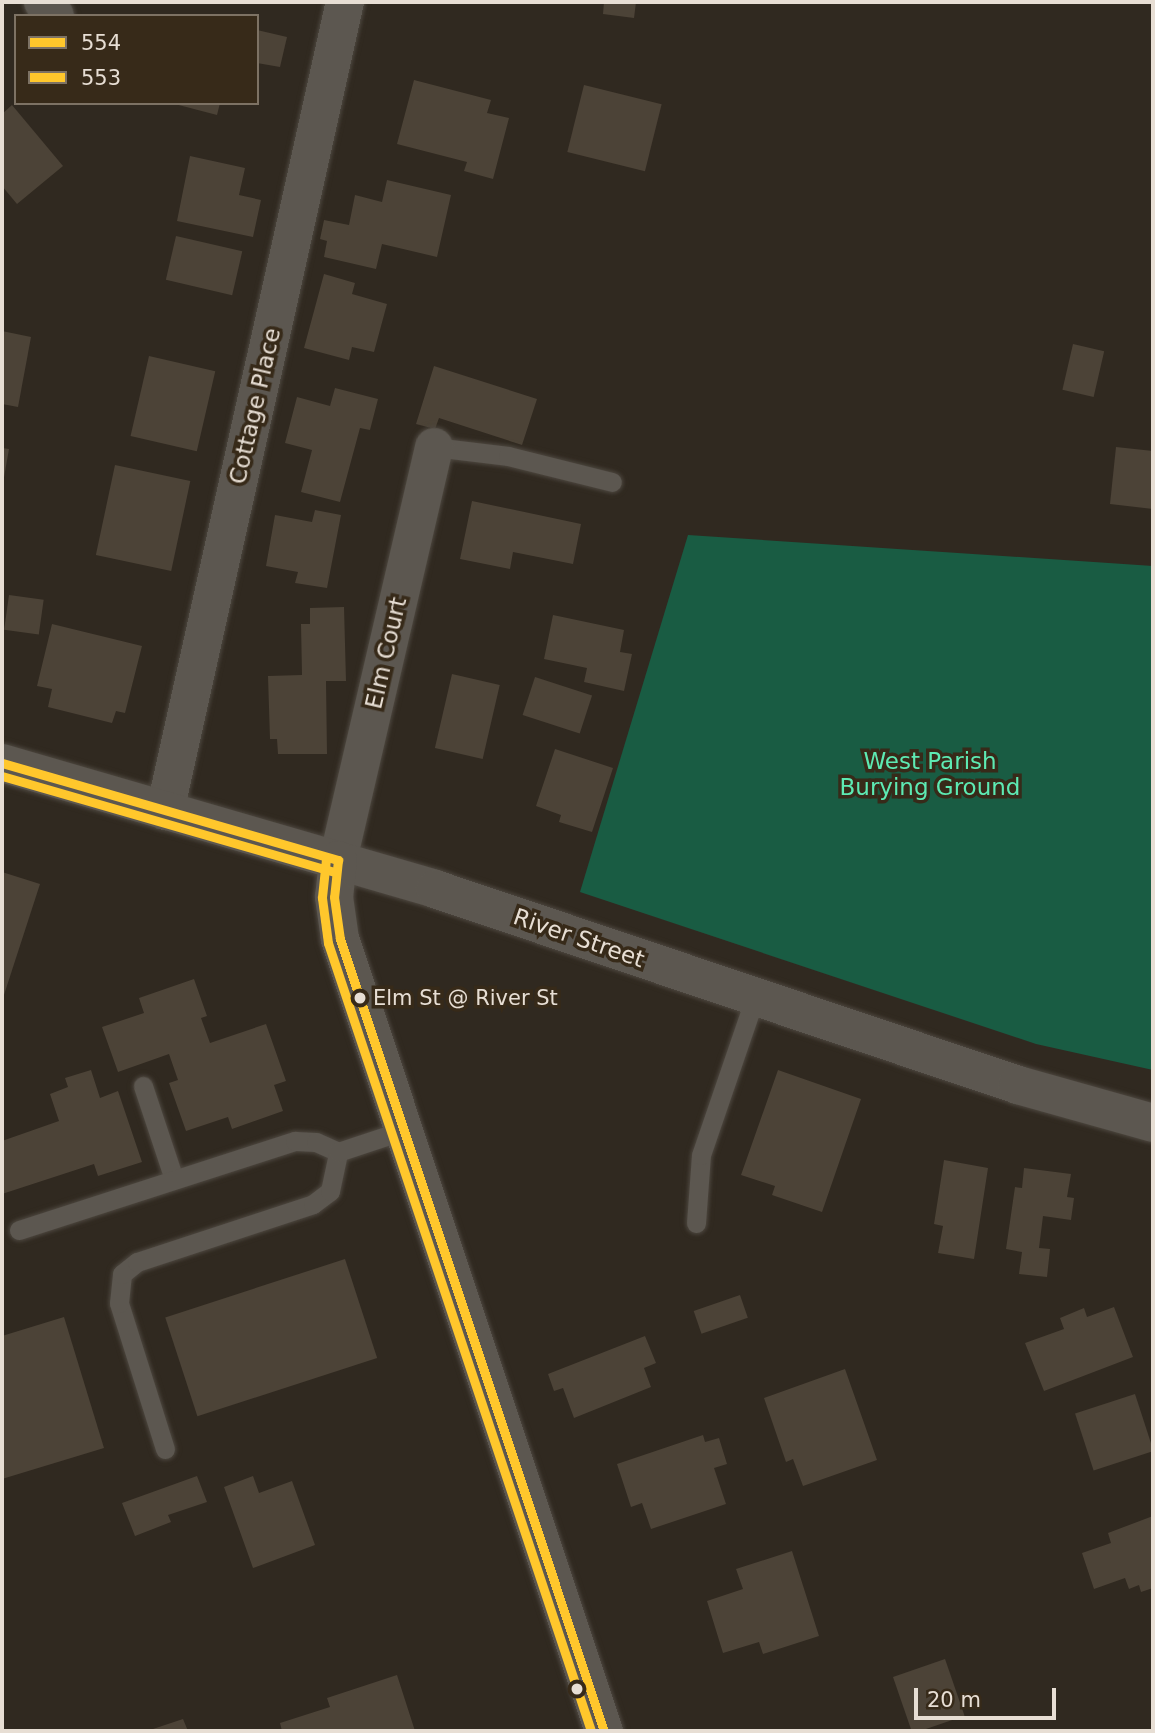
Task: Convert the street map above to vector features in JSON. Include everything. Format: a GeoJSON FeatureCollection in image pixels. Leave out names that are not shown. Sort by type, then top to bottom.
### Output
{"type":"FeatureCollection","features":[{"type":"Feature","properties":{"kind":"street","name":"Cottage Place"},"geometry":{"type":"LineString","coordinates":[[165,811],[345,2]]}},
{"type":"Feature","properties":{"kind":"street","name":"Elm Court"},"geometry":{"type":"LineString","coordinates":[[435,447],[338,860],[334,897],[340,939],[604,1731]]}},
{"type":"Feature","properties":{"kind":"street","name":"River Street"},"geometry":{"type":"LineString","coordinates":[[2,763],[338,860],[1017,1085],[1153,1123]]}},
{"type":"Feature","properties":{"kind":"lane"},"geometry":{"type":"LineString","coordinates":[[435,447],[508,456],[612,482]]}},
{"type":"Feature","properties":{"kind":"lane"},"geometry":{"type":"LineString","coordinates":[[696,1223],[701,1155],[755,997]]}},
{"type":"Feature","properties":{"kind":"lane"},"geometry":{"type":"LineString","coordinates":[[143,1086],[174,1179]]}},
{"type":"Feature","properties":{"kind":"lane"},"geometry":{"type":"LineString","coordinates":[[19,1230],[295,1141],[316,1142],[338,1152],[404,1130]]}},
{"type":"Feature","properties":{"kind":"lane"},"geometry":{"type":"LineString","coordinates":[[165,1449],[119,1303],[122,1273],[137,1262],[313,1204],[330,1191],[338,1152]]}},
{"type":"Feature","properties":{"kind":"green space","name":"West Parish Burying Ground"},"geometry":{"type":"Polygon","coordinates":[[[688,535],[1153,566],[1153,1070],[1036,1044],[580,892],[688,535]]]}},
{"type":"Feature","properties":{"kind":"building"},"geometry":{"type":"Polygon","coordinates":[[[604,2],[636,2],[634,18],[603,14],[604,2]]]}},
{"type":"Feature","properties":{"kind":"building"},"geometry":{"type":"Polygon","coordinates":[[[259,30],[287,37],[280,67],[259,63],[259,30]]]}},
{"type":"Feature","properties":{"kind":"building"},"geometry":{"type":"Polygon","coordinates":[[[414,80],[491,100],[487,113],[509,118],[493,179],[464,171],[467,162],[397,144],[414,80]]]}},
{"type":"Feature","properties":{"kind":"building"},"geometry":{"type":"Polygon","coordinates":[[[584,85],[662,104],[645,171],[567,152],[584,85]]]}},
{"type":"Feature","properties":{"kind":"building"},"geometry":{"type":"Polygon","coordinates":[[[12,105],[63,166],[17,204],[2,186],[2,114],[12,105]]]}},
{"type":"Feature","properties":{"kind":"building"},"geometry":{"type":"Polygon","coordinates":[[[179,105],[220,105],[217,115],[179,105]]]}},
{"type":"Feature","properties":{"kind":"building"},"geometry":{"type":"Polygon","coordinates":[[[190,156],[245,168],[239,195],[261,200],[253,237],[177,221],[190,156]]]}},
{"type":"Feature","properties":{"kind":"building"},"geometry":{"type":"Polygon","coordinates":[[[387,180],[451,195],[437,257],[382,244],[376,269],[324,257],[327,241],[320,239],[324,220],[349,225],[355,195],[382,202],[387,180]]]}},
{"type":"Feature","properties":{"kind":"building"},"geometry":{"type":"Polygon","coordinates":[[[176,236],[242,251],[232,295],[166,280],[176,236]]]}},
{"type":"Feature","properties":{"kind":"building"},"geometry":{"type":"Polygon","coordinates":[[[324,274],[355,283],[352,294],[387,304],[374,352],[352,347],[349,360],[304,348],[324,274]]]}},
{"type":"Feature","properties":{"kind":"building"},"geometry":{"type":"Polygon","coordinates":[[[2,331],[31,337],[18,407],[2,404],[2,331]]]}},
{"type":"Feature","properties":{"kind":"building"},"geometry":{"type":"Polygon","coordinates":[[[1073,344],[1104,351],[1094,397],[1062,390],[1073,344]]]}},
{"type":"Feature","properties":{"kind":"building"},"geometry":{"type":"Polygon","coordinates":[[[149,356],[215,371],[197,451],[131,436],[149,356]]]}},
{"type":"Feature","properties":{"kind":"building"},"geometry":{"type":"Polygon","coordinates":[[[434,366],[537,399],[522,445],[439,418],[435,429],[416,424],[434,366]]]}},
{"type":"Feature","properties":{"kind":"building"},"geometry":{"type":"Polygon","coordinates":[[[335,388],[378,399],[370,430],[360,428],[340,502],[301,492],[312,450],[285,443],[297,397],[330,406],[335,388]]]}},
{"type":"Feature","properties":{"kind":"building"},"geometry":{"type":"Polygon","coordinates":[[[1116,447],[1153,451],[1153,509],[1110,504],[1116,447]]]}},
{"type":"Feature","properties":{"kind":"building"},"geometry":{"type":"Polygon","coordinates":[[[2,448],[9,449],[3,483],[2,483],[2,448]]]}},
{"type":"Feature","properties":{"kind":"building"},"geometry":{"type":"Polygon","coordinates":[[[115,465],[190,481],[171,571],[96,555],[115,465]]]}},
{"type":"Feature","properties":{"kind":"building"},"geometry":{"type":"Polygon","coordinates":[[[472,501],[581,524],[573,564],[513,552],[510,569],[460,559],[472,501]]]}},
{"type":"Feature","properties":{"kind":"building"},"geometry":{"type":"Polygon","coordinates":[[[315,510],[341,515],[327,588],[295,583],[298,572],[266,566],[275,515],[312,522],[315,510]]]}},
{"type":"Feature","properties":{"kind":"building"},"geometry":{"type":"Polygon","coordinates":[[[9,595],[44,600],[39,635],[4,630],[9,595]]]}},
{"type":"Feature","properties":{"kind":"building"},"geometry":{"type":"Polygon","coordinates":[[[344,607],[346,681],[326,681],[327,754],[278,754],[277,739],[270,739],[268,676],[302,675],[301,624],[310,624],[310,608],[344,607]]]}},
{"type":"Feature","properties":{"kind":"building"},"geometry":{"type":"Polygon","coordinates":[[[553,615],[624,630],[620,652],[632,654],[624,691],[584,682],[587,668],[544,659],[553,615]]]}},
{"type":"Feature","properties":{"kind":"building"},"geometry":{"type":"Polygon","coordinates":[[[52,624],[142,646],[125,713],[116,711],[112,723],[48,707],[52,689],[37,686],[52,624]]]}},
{"type":"Feature","properties":{"kind":"building"},"geometry":{"type":"Polygon","coordinates":[[[452,674],[500,685],[483,759],[435,748],[452,674]]]}},
{"type":"Feature","properties":{"kind":"building"},"geometry":{"type":"Polygon","coordinates":[[[535,677],[592,696],[580,734],[523,715],[535,677]]]}},
{"type":"Feature","properties":{"kind":"building"},"geometry":{"type":"Polygon","coordinates":[[[555,749],[613,768],[592,832],[559,822],[561,815],[536,806],[555,749]]]}},
{"type":"Feature","properties":{"kind":"building"},"geometry":{"type":"Polygon","coordinates":[[[2,872],[40,884],[2,1001],[2,872]]]}},
{"type":"Feature","properties":{"kind":"building"},"geometry":{"type":"Polygon","coordinates":[[[194,979],[207,1016],[201,1018],[210,1043],[266,1024],[286,1081],[274,1085],[283,1111],[232,1129],[228,1117],[186,1131],[169,1083],[178,1080],[169,1054],[118,1072],[102,1027],[144,1013],[139,998],[194,979]]]}},
{"type":"Feature","properties":{"kind":"building"},"geometry":{"type":"Polygon","coordinates":[[[91,1070],[100,1098],[118,1091],[142,1162],[98,1176],[94,1164],[2,1194],[2,1141],[59,1121],[50,1094],[68,1087],[65,1078],[91,1070]]]}},
{"type":"Feature","properties":{"kind":"building"},"geometry":{"type":"Polygon","coordinates":[[[778,1070],[861,1099],[822,1212],[772,1195],[775,1186],[741,1175],[778,1070]]]}},
{"type":"Feature","properties":{"kind":"building"},"geometry":{"type":"Polygon","coordinates":[[[944,1160],[988,1168],[974,1259],[938,1253],[943,1226],[934,1224],[944,1160]]]}},
{"type":"Feature","properties":{"kind":"building"},"geometry":{"type":"Polygon","coordinates":[[[1024,1168],[1071,1174],[1067,1197],[1074,1198],[1071,1220],[1043,1216],[1039,1248],[1050,1249],[1047,1277],[1019,1274],[1022,1252],[1006,1249],[1015,1187],[1022,1188],[1024,1168]]]}},
{"type":"Feature","properties":{"kind":"building"},"geometry":{"type":"Polygon","coordinates":[[[345,1259],[377,1358],[197,1416],[165,1317],[345,1259]]]}},
{"type":"Feature","properties":{"kind":"building"},"geometry":{"type":"Polygon","coordinates":[[[740,1295],[748,1318],[701,1334],[694,1311],[740,1295]]]}},
{"type":"Feature","properties":{"kind":"building"},"geometry":{"type":"Polygon","coordinates":[[[1114,1307],[1133,1357],[1044,1391],[1025,1343],[1064,1329],[1060,1318],[1084,1308],[1087,1317],[1114,1307]]]}},
{"type":"Feature","properties":{"kind":"building"},"geometry":{"type":"Polygon","coordinates":[[[64,1317],[104,1448],[2,1479],[2,1336],[64,1317]]]}},
{"type":"Feature","properties":{"kind":"building"},"geometry":{"type":"Polygon","coordinates":[[[645,1336],[656,1363],[644,1368],[651,1387],[574,1418],[563,1388],[554,1391],[548,1374],[645,1336]]]}},
{"type":"Feature","properties":{"kind":"building"},"geometry":{"type":"Polygon","coordinates":[[[845,1369],[877,1460],[803,1486],[793,1459],[786,1462],[764,1398],[845,1369]]]}},
{"type":"Feature","properties":{"kind":"building"},"geometry":{"type":"Polygon","coordinates":[[[1135,1394],[1153,1451],[1094,1471],[1075,1413],[1135,1394]]]}},
{"type":"Feature","properties":{"kind":"building"},"geometry":{"type":"Polygon","coordinates":[[[703,1435],[705,1442],[719,1438],[727,1464],[714,1468],[726,1504],[651,1529],[642,1503],[631,1507],[617,1464],[703,1435]]]}},
{"type":"Feature","properties":{"kind":"building"},"geometry":{"type":"Polygon","coordinates":[[[197,1476],[207,1502],[168,1515],[171,1522],[135,1536],[122,1503],[197,1476]]]}},
{"type":"Feature","properties":{"kind":"building"},"geometry":{"type":"Polygon","coordinates":[[[253,1476],[259,1493],[292,1481],[315,1545],[253,1568],[224,1487],[253,1476]]]}},
{"type":"Feature","properties":{"kind":"building"},"geometry":{"type":"Polygon","coordinates":[[[1153,1516],[1153,1588],[1141,1592],[1139,1585],[1129,1589],[1125,1578],[1094,1589],[1082,1553],[1111,1543],[1108,1533],[1153,1516]]]}},
{"type":"Feature","properties":{"kind":"building"},"geometry":{"type":"Polygon","coordinates":[[[792,1551],[819,1636],[763,1654],[759,1642],[723,1653],[707,1601],[743,1589],[736,1569],[792,1551]]]}},
{"type":"Feature","properties":{"kind":"building"},"geometry":{"type":"Polygon","coordinates":[[[945,1659],[965,1716],[920,1731],[912,1731],[893,1677],[945,1659]]]}},
{"type":"Feature","properties":{"kind":"building"},"geometry":{"type":"Polygon","coordinates":[[[397,1675],[415,1731],[282,1731],[280,1723],[330,1707],[327,1698],[397,1675]]]}},
{"type":"Feature","properties":{"kind":"building"},"geometry":{"type":"Polygon","coordinates":[[[183,1719],[188,1731],[147,1731],[183,1719]]]}},
{"type":"Feature","properties":{"kind":"transit line","name":"554"},"geometry":{"type":"LineString","coordinates":[[2,763],[338,860]]}},
{"type":"Feature","properties":{"kind":"transit line","name":"553"},"geometry":{"type":"LineString","coordinates":[[2,776],[335,872]]}},
{"type":"Feature","properties":{"kind":"transit line","name":"553"},"geometry":{"type":"LineString","coordinates":[[326,859],[322,898],[328,943],[591,1731]]}},
{"type":"Feature","properties":{"kind":"transit line","name":"554"},"geometry":{"type":"LineString","coordinates":[[338,860],[334,897],[340,939],[604,1731]]}},
{"type":"Feature","properties":{"kind":"place","name":"Elm St @ River St"},"geometry":{"type":"Point","coordinates":[360,998]}}]}
